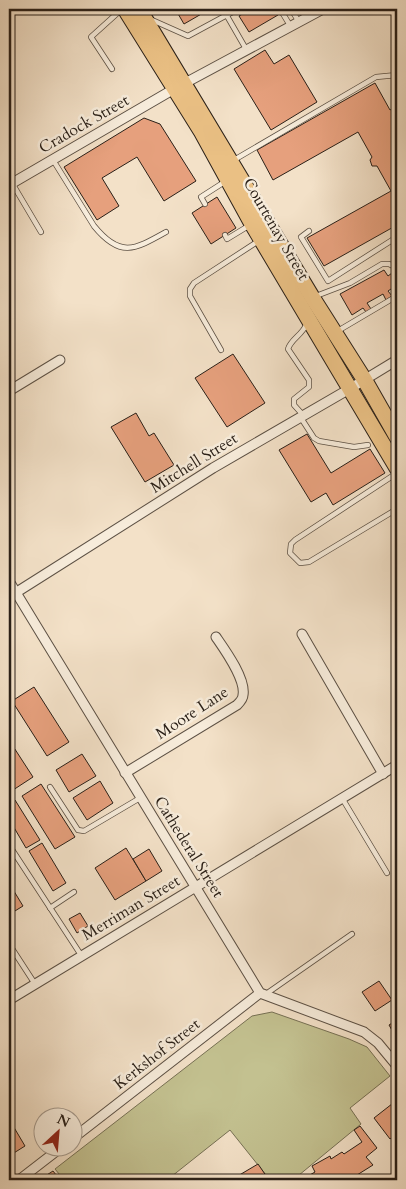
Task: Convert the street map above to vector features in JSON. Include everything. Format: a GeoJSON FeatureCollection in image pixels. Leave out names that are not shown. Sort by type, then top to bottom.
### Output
{"type":"FeatureCollection","features":[{"type":"Feature","properties":{"kind":"highway","name":"Courtenay Street"},"geometry":{"type":"LineString","coordinates":[[123,9],[231,161],[312,297],[364,379],[397,437]]}},
{"type":"Feature","properties":{"kind":"highway","name":"Courtenay Street"},"geometry":{"type":"LineString","coordinates":[[141,13],[201,131],[261,240],[397,468]]}},
{"type":"Feature","properties":{"kind":"street","name":"Cradock Street"},"geometry":{"type":"LineString","coordinates":[[10,184],[246,49],[323,9]]}},
{"type":"Feature","properties":{"kind":"street"},"geometry":{"type":"LineString","coordinates":[[9,391],[60,360]]}},
{"type":"Feature","properties":{"kind":"street","name":"Mitchell Street"},"geometry":{"type":"LineString","coordinates":[[12,595],[214,468],[397,360]]}},
{"type":"Feature","properties":{"kind":"street","name":"Cathederal Street"},"geometry":{"type":"LineString","coordinates":[[9,581],[12,595],[262,994]]}},
{"type":"Feature","properties":{"kind":"street"},"geometry":{"type":"LineString","coordinates":[[302,634],[383,774]]}},
{"type":"Feature","properties":{"kind":"street","name":"Moore Lane"},"geometry":{"type":"LineString","coordinates":[[125,774],[237,705],[241,700],[243,695],[241,680],[216,637]]}},
{"type":"Feature","properties":{"kind":"street","name":"Merriman Street"},"geometry":{"type":"LineString","coordinates":[[9,1000],[397,765]]}},
{"type":"Feature","properties":{"kind":"street"},"geometry":{"type":"LineString","coordinates":[[262,994],[364,1032],[378,1043],[397,1066]]}},
{"type":"Feature","properties":{"kind":"street","name":"Kerkshof Street"},"geometry":{"type":"LineString","coordinates":[[82,1131],[262,994]]}},
{"type":"Feature","properties":{"kind":"street"},"geometry":{"type":"LineString","coordinates":[[19,1180],[50,1156]]}},
{"type":"Feature","properties":{"kind":"lane"},"geometry":{"type":"LineString","coordinates":[[112,69],[91,37],[123,9]]}},
{"type":"Feature","properties":{"kind":"lane"},"geometry":{"type":"LineString","coordinates":[[141,13],[188,36],[238,9]]}},
{"type":"Feature","properties":{"kind":"lane"},"geometry":{"type":"LineString","coordinates":[[280,9],[295,25]]}},
{"type":"Feature","properties":{"kind":"lane"},"geometry":{"type":"LineString","coordinates":[[291,9],[295,25]]}},
{"type":"Feature","properties":{"kind":"lane"},"geometry":{"type":"LineString","coordinates":[[227,16],[246,49]]}},
{"type":"Feature","properties":{"kind":"lane"},"geometry":{"type":"LineString","coordinates":[[231,161],[376,77],[397,75]]}},
{"type":"Feature","properties":{"kind":"lane"},"geometry":{"type":"LineString","coordinates":[[52,159],[94,226],[114,246],[124,248],[136,247],[166,232]]}},
{"type":"Feature","properties":{"kind":"lane"},"geometry":{"type":"LineString","coordinates":[[205,204],[201,197],[228,180]]}},
{"type":"Feature","properties":{"kind":"lane"},"geometry":{"type":"LineString","coordinates":[[10,184],[41,232]]}},
{"type":"Feature","properties":{"kind":"lane"},"geometry":{"type":"LineString","coordinates":[[225,235],[227,239],[252,224]]}},
{"type":"Feature","properties":{"kind":"lane"},"geometry":{"type":"LineString","coordinates":[[310,231],[301,237],[328,280],[397,237]]}},
{"type":"Feature","properties":{"kind":"lane"},"geometry":{"type":"LineString","coordinates":[[221,350],[190,296],[190,289],[194,283],[261,240]]}},
{"type":"Feature","properties":{"kind":"lane"},"geometry":{"type":"LineString","coordinates":[[312,297],[350,283],[382,264],[389,264],[397,268]]}},
{"type":"Feature","properties":{"kind":"lane"},"geometry":{"type":"LineString","coordinates":[[334,333],[397,296]]}},
{"type":"Feature","properties":{"kind":"lane"},"geometry":{"type":"LineString","coordinates":[[308,318],[306,328],[290,344],[288,350],[309,380],[309,387],[294,400],[294,405],[314,438],[319,441],[354,447],[368,445]]}},
{"type":"Feature","properties":{"kind":"lane"},"geometry":{"type":"LineString","coordinates":[[397,474],[295,540],[291,544],[290,553],[300,563],[309,562],[397,509]]}},
{"type":"Feature","properties":{"kind":"lane"},"geometry":{"type":"LineString","coordinates":[[50,787],[78,830],[81,831],[140,798]]}},
{"type":"Feature","properties":{"kind":"lane"},"geometry":{"type":"LineString","coordinates":[[342,798],[387,873]]}},
{"type":"Feature","properties":{"kind":"lane"},"geometry":{"type":"LineString","coordinates":[[9,845],[81,956]]}},
{"type":"Feature","properties":{"kind":"lane"},"geometry":{"type":"LineString","coordinates":[[50,908],[74,892]]}},
{"type":"Feature","properties":{"kind":"lane"},"geometry":{"type":"LineString","coordinates":[[262,994],[352,934]]}},
{"type":"Feature","properties":{"kind":"lane"},"geometry":{"type":"LineString","coordinates":[[9,944],[35,984]]}},
{"type":"Feature","properties":{"kind":"shaded area"},"geometry":{"type":"Polygon","coordinates":[[[272,1012],[367,1047],[390,1076],[350,1108],[361,1124],[293,1180],[270,1180],[230,1130],[167,1180],[64,1180],[55,1169],[72,1156],[82,1156],[82,1148],[252,1016],[272,1012]]]}},
{"type":"Feature","properties":{"kind":"building"},"geometry":{"type":"Polygon","coordinates":[[[169,9],[210,9],[184,24],[177,12],[173,14],[169,9]]]}},
{"type":"Feature","properties":{"kind":"building"},"geometry":{"type":"Polygon","coordinates":[[[248,9],[274,9],[278,15],[249,32],[239,16],[248,9]]]}},
{"type":"Feature","properties":{"kind":"building"},"geometry":{"type":"Polygon","coordinates":[[[265,50],[274,64],[289,55],[317,102],[271,130],[234,69],[265,50]]]}},
{"type":"Feature","properties":{"kind":"building"},"geometry":{"type":"Polygon","coordinates":[[[375,83],[390,110],[397,106],[397,225],[324,266],[307,238],[391,191],[377,166],[372,166],[370,160],[372,157],[358,132],[273,180],[257,150],[375,83]]]}},
{"type":"Feature","properties":{"kind":"building"},"geometry":{"type":"Polygon","coordinates":[[[144,118],[160,124],[196,181],[164,201],[137,157],[102,178],[119,206],[97,220],[64,167],[144,118]]]}},
{"type":"Feature","properties":{"kind":"building"},"geometry":{"type":"Polygon","coordinates":[[[217,197],[236,228],[211,244],[192,213],[217,197]]]}},
{"type":"Feature","properties":{"kind":"building"},"geometry":{"type":"Polygon","coordinates":[[[384,270],[388,276],[392,273],[397,283],[397,294],[395,295],[391,289],[388,291],[392,296],[386,300],[383,294],[367,303],[371,309],[366,312],[363,308],[352,315],[340,294],[384,270]]]}},
{"type":"Feature","properties":{"kind":"building"},"geometry":{"type":"Polygon","coordinates":[[[233,354],[265,403],[227,427],[195,378],[233,354]]]}},
{"type":"Feature","properties":{"kind":"building"},"geometry":{"type":"Polygon","coordinates":[[[136,413],[149,436],[154,433],[174,465],[145,482],[111,427],[136,413]]]}},
{"type":"Feature","properties":{"kind":"building"},"geometry":{"type":"Polygon","coordinates":[[[307,434],[331,473],[370,449],[385,473],[333,505],[326,493],[311,502],[279,450],[307,434]]]}},
{"type":"Feature","properties":{"kind":"building"},"geometry":{"type":"Polygon","coordinates":[[[34,687],[69,742],[47,756],[12,701],[34,687]]]}},
{"type":"Feature","properties":{"kind":"building"},"geometry":{"type":"Polygon","coordinates":[[[9,740],[33,777],[10,792],[9,790],[9,740]]]}},
{"type":"Feature","properties":{"kind":"building"},"geometry":{"type":"Polygon","coordinates":[[[82,754],[96,776],[69,792],[56,770],[82,754]]]}},
{"type":"Feature","properties":{"kind":"building"},"geometry":{"type":"Polygon","coordinates":[[[100,781],[113,803],[87,820],[73,798],[100,781]]]}},
{"type":"Feature","properties":{"kind":"building"},"geometry":{"type":"Polygon","coordinates":[[[41,784],[75,837],[55,849],[22,796],[41,784]]]}},
{"type":"Feature","properties":{"kind":"building"},"geometry":{"type":"Polygon","coordinates":[[[15,800],[40,840],[26,848],[9,819],[9,804],[15,800]]]}},
{"type":"Feature","properties":{"kind":"building"},"geometry":{"type":"Polygon","coordinates":[[[42,843],[66,883],[53,891],[29,851],[42,843]]]}},
{"type":"Feature","properties":{"kind":"building"},"geometry":{"type":"Polygon","coordinates":[[[126,848],[146,881],[115,900],[95,868],[126,848]]]}},
{"type":"Feature","properties":{"kind":"building"},"geometry":{"type":"Polygon","coordinates":[[[149,849],[162,871],[146,881],[133,859],[149,849]]]}},
{"type":"Feature","properties":{"kind":"building"},"geometry":{"type":"Polygon","coordinates":[[[9,883],[23,906],[10,914],[9,912],[9,883]]]}},
{"type":"Feature","properties":{"kind":"building"},"geometry":{"type":"Polygon","coordinates":[[[80,913],[88,926],[77,933],[69,919],[80,913]]]}},
{"type":"Feature","properties":{"kind":"building"},"geometry":{"type":"Polygon","coordinates":[[[379,981],[392,1000],[375,1011],[362,992],[379,981]]]}},
{"type":"Feature","properties":{"kind":"building"},"geometry":{"type":"Polygon","coordinates":[[[397,1020],[397,1039],[389,1025],[397,1020]]]}},
{"type":"Feature","properties":{"kind":"building"},"geometry":{"type":"Polygon","coordinates":[[[397,1100],[397,1138],[395,1135],[390,1139],[374,1118],[397,1100]]]}},
{"type":"Feature","properties":{"kind":"building"},"geometry":{"type":"Polygon","coordinates":[[[9,1119],[25,1146],[9,1156],[9,1119]]]}},
{"type":"Feature","properties":{"kind":"building"},"geometry":{"type":"Polygon","coordinates":[[[360,1126],[377,1148],[366,1157],[373,1165],[349,1180],[301,1180],[315,1172],[312,1166],[330,1156],[331,1159],[342,1152],[344,1154],[362,1142],[354,1130],[360,1126]]]}},
{"type":"Feature","properties":{"kind":"building"},"geometry":{"type":"Polygon","coordinates":[[[258,1164],[269,1180],[231,1180],[258,1164]]]}},
{"type":"Feature","properties":{"kind":"building"},"geometry":{"type":"Polygon","coordinates":[[[53,1171],[60,1180],[39,1180],[53,1171]]]}}]}
